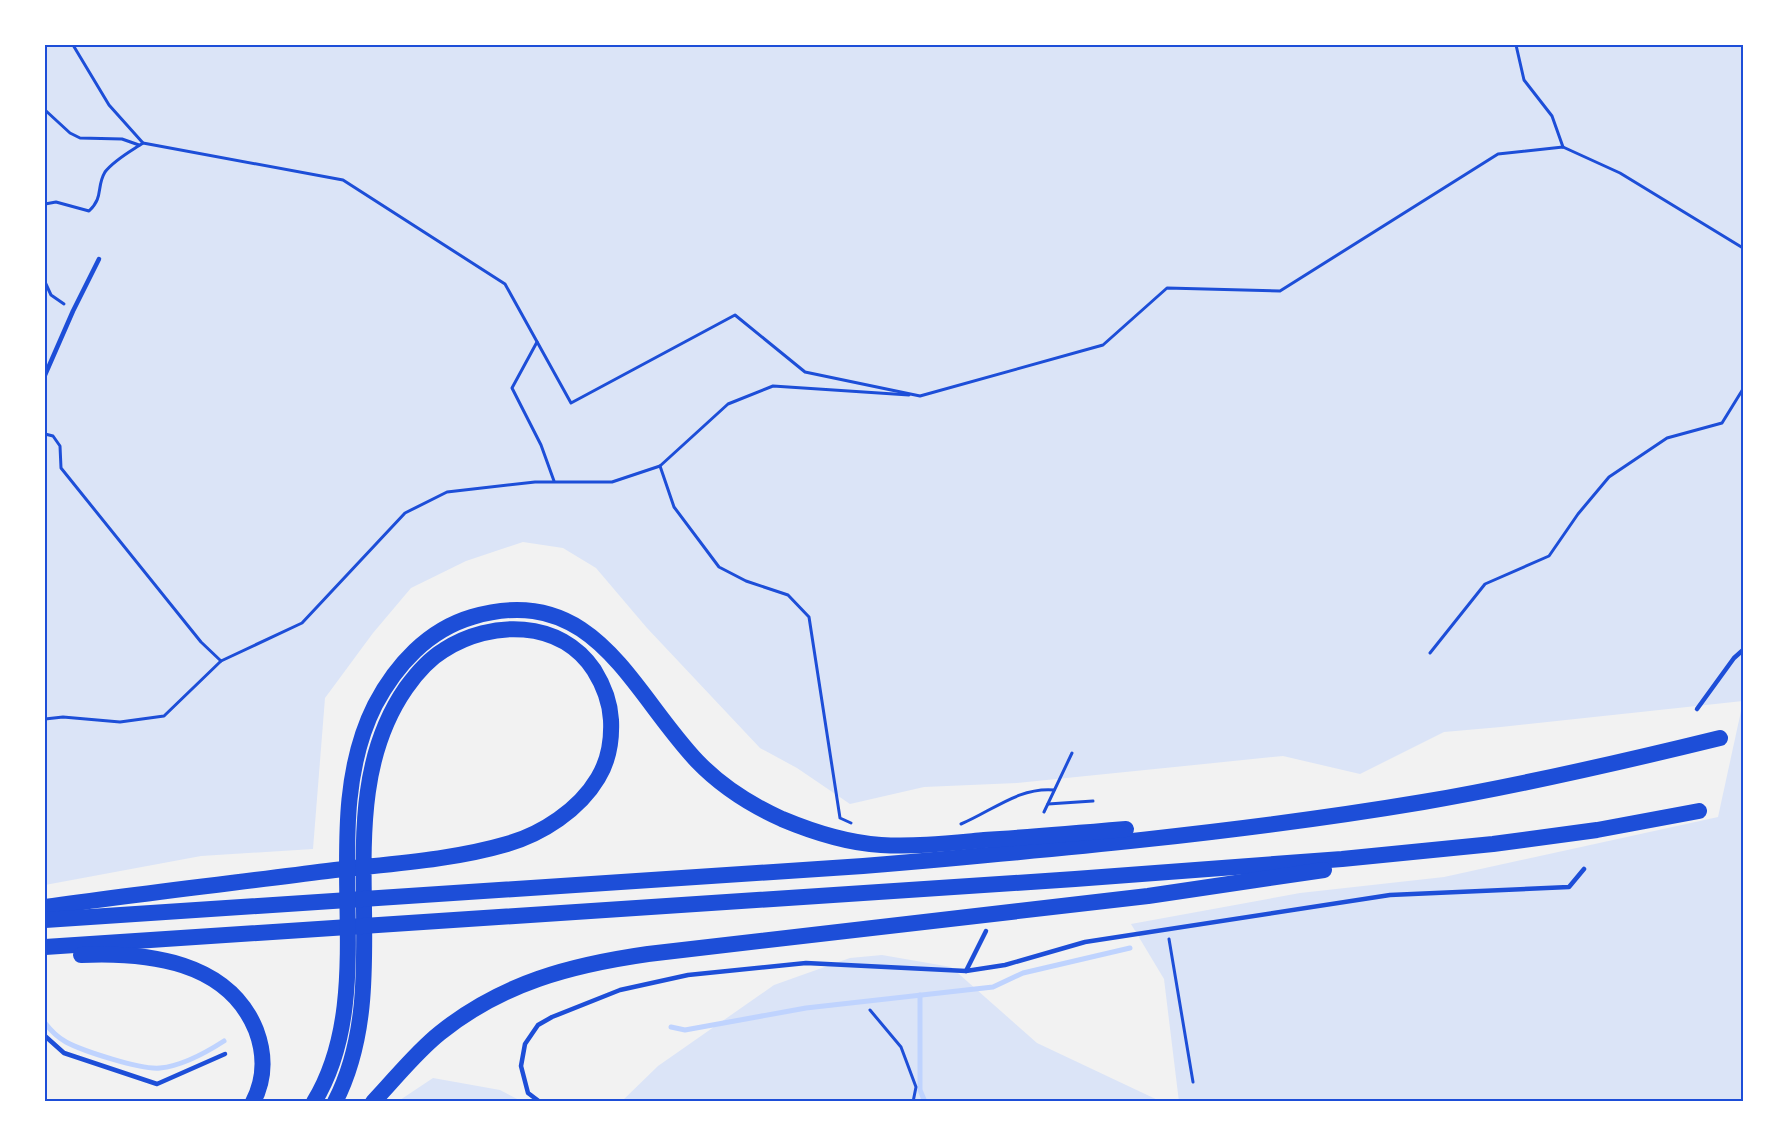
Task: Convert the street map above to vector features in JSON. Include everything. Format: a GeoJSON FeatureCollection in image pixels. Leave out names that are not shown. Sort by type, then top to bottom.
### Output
{"type":"FeatureCollection","features":[{"type":"Feature","properties":{"kind":"highway"},"geometry":{"type":"LineString","coordinates":[[314,1102],[326,1077],[343,1018],[347,963],[347,814],[351,779],[363,733],[385,687],[417,648],[441,630],[465,619],[489,612],[536,611],[555,615],[587,632],[608,650],[697,762],[732,792],[780,818],[849,839],[881,845],[936,844],[1379,809]]}},
{"type":"Feature","properties":{"kind":"highway"},"geometry":{"type":"LineString","coordinates":[[45,907],[416,860],[508,844],[525,837],[559,819],[574,807],[596,782],[606,761],[612,739],[609,702],[603,684],[586,659],[559,638],[524,628],[481,632],[442,651],[418,673],[406,688],[385,726],[372,771],[365,845],[364,959],[361,1010],[344,1085],[335,1102]]}},
{"type":"Feature","properties":{"kind":"highway"},"geometry":{"type":"LineString","coordinates":[[45,920],[863,866],[993,855],[1251,827],[1379,809],[1524,782],[1720,738]]}},
{"type":"Feature","properties":{"kind":"highway"},"geometry":{"type":"LineString","coordinates":[[373,1102],[423,1048],[457,1020],[528,981],[585,964],[648,954],[1148,896],[1597,830],[1700,811]]}},
{"type":"Feature","properties":{"kind":"highway"},"geometry":{"type":"LineString","coordinates":[[45,947],[1188,871],[1493,844]]}},
{"type":"Feature","properties":{"kind":"highway"},"geometry":{"type":"LineString","coordinates":[[45,956],[93,954],[154,958],[194,969],[220,983],[234,995],[249,1015],[261,1044],[263,1062],[261,1078],[253,1102]]}},
{"type":"Feature","properties":{"kind":"lane"},"geometry":{"type":"LineString","coordinates":[[45,375],[99,259]]}},
{"type":"Feature","properties":{"kind":"lane"},"geometry":{"type":"LineString","coordinates":[[1697,709],[1734,658],[1743,650]]}},
{"type":"Feature","properties":{"kind":"lane"},"geometry":{"type":"LineString","coordinates":[[540,1102],[528,1093],[521,1066],[525,1044],[538,1025],[552,1017],[620,990],[688,975],[806,963],[966,971],[1005,965],[1085,942],[1390,895],[1569,887],[1584,869]]}},
{"type":"Feature","properties":{"kind":"lane"},"geometry":{"type":"LineString","coordinates":[[966,971],[986,931]]}},
{"type":"Feature","properties":{"kind":"lane"},"geometry":{"type":"LineString","coordinates":[[45,1036],[64,1053],[157,1084],[225,1054]]}},
{"type":"Feature","properties":{"kind":"path"},"geometry":{"type":"LineString","coordinates":[[73,45],[109,105],[143,142],[343,180],[505,284],[571,403],[735,315],[805,372],[920,396]]}},
{"type":"Feature","properties":{"kind":"path"},"geometry":{"type":"LineString","coordinates":[[1516,45],[1524,80],[1552,116],[1563,147]]}},
{"type":"Feature","properties":{"kind":"path"},"geometry":{"type":"LineString","coordinates":[[45,110],[69,133],[80,138],[122,139],[139,145]]}},
{"type":"Feature","properties":{"kind":"path"},"geometry":{"type":"LineString","coordinates":[[45,204],[56,202],[89,211],[98,203],[106,171],[143,142]]}},
{"type":"Feature","properties":{"kind":"path"},"geometry":{"type":"LineString","coordinates":[[45,719],[63,717],[120,722],[164,716],[221,661],[302,623],[405,513],[447,492],[535,482],[612,482],[660,466],[728,404],[773,386],[920,396],[1103,345],[1167,288],[1280,291],[1498,154],[1563,147],[1620,173],[1743,248]]}},
{"type":"Feature","properties":{"kind":"path"},"geometry":{"type":"LineString","coordinates":[[45,282],[51,295],[73,311]]}},
{"type":"Feature","properties":{"kind":"path"},"geometry":{"type":"LineString","coordinates":[[537,342],[513,388],[541,445],[554,482]]}},
{"type":"Feature","properties":{"kind":"path"},"geometry":{"type":"LineString","coordinates":[[1431,653],[1485,584],[1549,556],[1578,514],[1609,477],[1667,438],[1722,423],[1743,389]]}},
{"type":"Feature","properties":{"kind":"path"},"geometry":{"type":"LineString","coordinates":[[45,434],[53,436],[60,446],[61,468],[201,642],[221,661]]}},
{"type":"Feature","properties":{"kind":"path"},"geometry":{"type":"LineString","coordinates":[[660,466],[674,507],[719,567],[746,581],[788,595],[809,617],[840,818],[861,827]]}},
{"type":"Feature","properties":{"kind":"path"},"geometry":{"type":"LineString","coordinates":[[1044,812],[1072,753]]}},
{"type":"Feature","properties":{"kind":"path"},"geometry":{"type":"LineString","coordinates":[[955,827],[1031,791],[1054,790]]}},
{"type":"Feature","properties":{"kind":"path"},"geometry":{"type":"LineString","coordinates":[[1048,804],[1093,801]]}},
{"type":"Feature","properties":{"kind":"path"},"geometry":{"type":"LineString","coordinates":[[1167,928],[1193,1082]]}},
{"type":"Feature","properties":{"kind":"path"},"geometry":{"type":"LineString","coordinates":[[870,1010],[901,1047],[916,1087],[913,1102]]}},
{"type":"Feature","properties":{"kind":"shaded area"},"geometry":{"type":"Polygon","coordinates":[[[45,45],[1743,45],[1743,701],[1444,732],[1360,774],[1283,756],[1017,783],[924,787],[850,804],[797,768],[760,748],[647,628],[596,568],[563,548],[523,542],[466,561],[411,588],[373,633],[325,698],[313,849],[201,856],[45,885],[45,45]]]}},
{"type":"Feature","properties":{"kind":"shaded area"},"geometry":{"type":"Polygon","coordinates":[[[1743,702],[1743,1102],[1179,1102],[1164,979],[1131,924],[1300,893],[1444,877],[1718,817],[1743,702]]]}},
{"type":"Feature","properties":{"kind":"shaded area"},"geometry":{"type":"Polygon","coordinates":[[[882,955],[951,967],[1037,1043],[1162,1102],[621,1102],[658,1066],[774,985],[850,958],[882,955]]]}},
{"type":"Feature","properties":{"kind":"shaded area"},"geometry":{"type":"Polygon","coordinates":[[[433,1078],[500,1090],[523,1102],[397,1102],[433,1078]]]}},
{"type":"Feature","properties":{"kind":"waterway"},"geometry":{"type":"LineString","coordinates":[[671,1027],[685,1030],[806,1008],[993,987],[1023,973],[1130,948]]}},
{"type":"Feature","properties":{"kind":"waterway"},"geometry":{"type":"LineString","coordinates":[[920,995],[920,1090],[925,1102]]}},
{"type":"Feature","properties":{"kind":"waterway"},"geometry":{"type":"LineString","coordinates":[[45,1023],[57,1036],[74,1046],[98,1055],[151,1068],[168,1067],[185,1061],[224,1041]]}}]}
